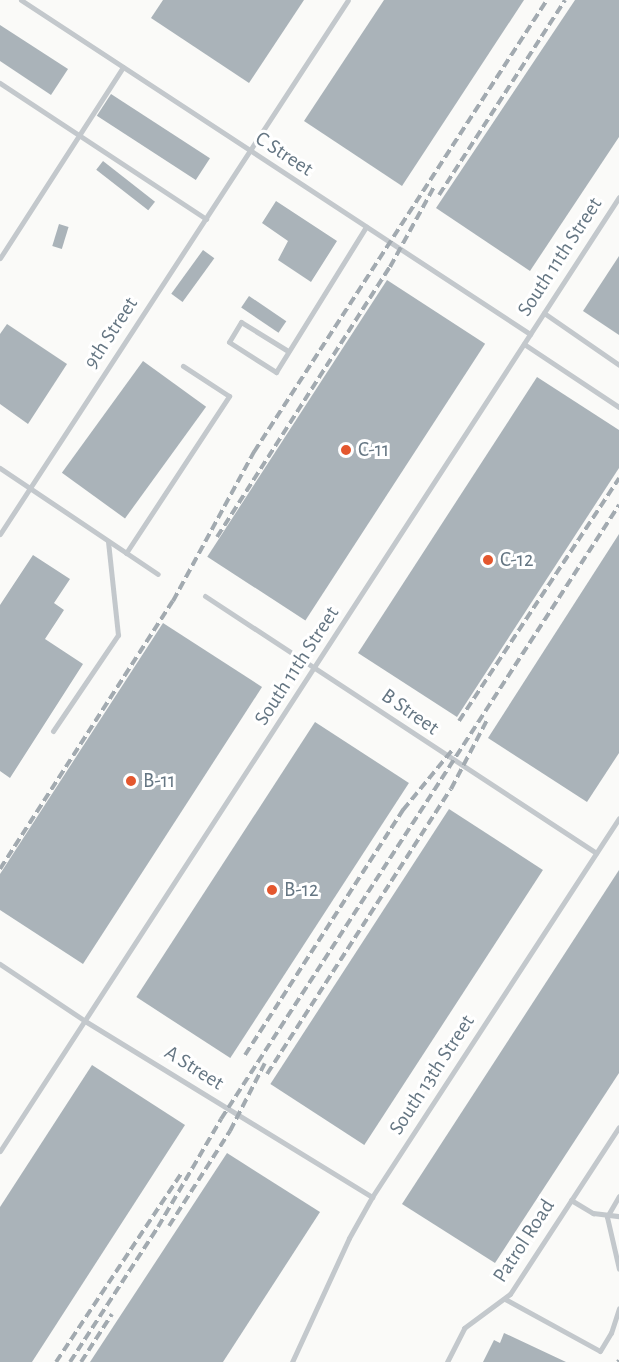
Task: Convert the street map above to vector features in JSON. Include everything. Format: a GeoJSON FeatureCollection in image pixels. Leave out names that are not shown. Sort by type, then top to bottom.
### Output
{"type":"FeatureCollection","features":[{"type":"Feature","properties":{"kind":"lane","name":"C Street"},"geometry":{"type":"LineString","coordinates":[[21,0],[530,334]]}},
{"type":"Feature","properties":{"kind":"lane","name":"9th Street"},"geometry":{"type":"LineString","coordinates":[[0,534],[206,219],[248,150],[348,0]]}},
{"type":"Feature","properties":{"kind":"lane"},"geometry":{"type":"LineString","coordinates":[[0,258],[78,134],[123,68]]}},
{"type":"Feature","properties":{"kind":"lane"},"geometry":{"type":"LineString","coordinates":[[0,83],[206,219]]}},
{"type":"Feature","properties":{"kind":"lane","name":"South 11th Street"},"geometry":{"type":"LineString","coordinates":[[0,1150],[316,668],[619,197]]}},
{"type":"Feature","properties":{"kind":"lane"},"geometry":{"type":"LineString","coordinates":[[288,351],[241,322],[229,342],[276,372],[366,227]]}},
{"type":"Feature","properties":{"kind":"lane"},"geometry":{"type":"LineString","coordinates":[[544,313],[619,365]]}},
{"type":"Feature","properties":{"kind":"lane"},"geometry":{"type":"LineString","coordinates":[[524,344],[619,407]]}},
{"type":"Feature","properties":{"kind":"lane"},"geometry":{"type":"LineString","coordinates":[[126,554],[229,396],[183,366]]}},
{"type":"Feature","properties":{"kind":"lane"},"geometry":{"type":"LineString","coordinates":[[0,468],[158,574]]}},
{"type":"Feature","properties":{"kind":"lane"},"geometry":{"type":"LineString","coordinates":[[53,731],[118,635],[108,542]]}},
{"type":"Feature","properties":{"kind":"lane","name":"B Street"},"geometry":{"type":"LineString","coordinates":[[206,596],[316,668],[452,762],[596,853]]}},
{"type":"Feature","properties":{"kind":"lane","name":"South 13th Street"},"geometry":{"type":"LineString","coordinates":[[292,1362],[349,1238],[372,1197],[619,818]]}},
{"type":"Feature","properties":{"kind":"lane","name":"A Street"},"geometry":{"type":"LineString","coordinates":[[0,964],[85,1021],[372,1197]]}},
{"type":"Feature","properties":{"kind":"lane","name":"Patrol Road"},"geometry":{"type":"LineString","coordinates":[[447,1362],[464,1328],[505,1299],[619,1128]]}},
{"type":"Feature","properties":{"kind":"lane"},"geometry":{"type":"LineString","coordinates":[[619,1196],[607,1217],[619,1269]]}},
{"type":"Feature","properties":{"kind":"lane"},"geometry":{"type":"LineString","coordinates":[[571,1200],[607,1217],[619,1216]]}},
{"type":"Feature","properties":{"kind":"lane"},"geometry":{"type":"LineString","coordinates":[[505,1299],[600,1351],[611,1333],[619,1308]]}},
{"type":"Feature","properties":{"kind":"building"},"geometry":{"type":"Polygon","coordinates":[[[163,0],[304,0],[249,83],[151,18],[163,0]]]}},
{"type":"Feature","properties":{"kind":"building"},"geometry":{"type":"Polygon","coordinates":[[[384,0],[524,0],[402,186],[304,121],[384,0]]]}},
{"type":"Feature","properties":{"kind":"building"},"geometry":{"type":"Polygon","coordinates":[[[575,0],[619,0],[619,137],[530,271],[436,208],[575,0]]]}},
{"type":"Feature","properties":{"kind":"building"},"geometry":{"type":"Polygon","coordinates":[[[0,25],[68,69],[51,95],[0,61],[0,25]]]}},
{"type":"Feature","properties":{"kind":"building"},"geometry":{"type":"Polygon","coordinates":[[[111,94],[210,158],[196,180],[97,116],[111,94]]]}},
{"type":"Feature","properties":{"kind":"building"},"geometry":{"type":"Polygon","coordinates":[[[103,161],[155,202],[148,210],[96,170],[103,161]]]}},
{"type":"Feature","properties":{"kind":"building"},"geometry":{"type":"Polygon","coordinates":[[[276,201],[337,241],[311,282],[278,260],[288,241],[262,223],[276,201]]]}},
{"type":"Feature","properties":{"kind":"building"},"geometry":{"type":"Polygon","coordinates":[[[59,224],[69,227],[62,249],[52,246],[59,224]]]}},
{"type":"Feature","properties":{"kind":"building"},"geometry":{"type":"Polygon","coordinates":[[[203,250],[214,258],[183,302],[171,294],[203,250]]]}},
{"type":"Feature","properties":{"kind":"building"},"geometry":{"type":"Polygon","coordinates":[[[619,256],[619,335],[583,311],[619,256]]]}},
{"type":"Feature","properties":{"kind":"building","name":"C-11"},"geometry":{"type":"Polygon","coordinates":[[[387,280],[485,344],[305,620],[207,557],[387,280]]]}},
{"type":"Feature","properties":{"kind":"building"},"geometry":{"type":"Polygon","coordinates":[[[249,296],[286,321],[278,333],[241,308],[249,296]]]}},
{"type":"Feature","properties":{"kind":"building"},"geometry":{"type":"Polygon","coordinates":[[[7,324],[67,364],[28,424],[0,404],[0,334],[7,324]]]}},
{"type":"Feature","properties":{"kind":"building"},"geometry":{"type":"Polygon","coordinates":[[[143,361],[206,407],[125,518],[62,473],[143,361]]]}},
{"type":"Feature","properties":{"kind":"building","name":"C-12"},"geometry":{"type":"Polygon","coordinates":[[[537,377],[619,430],[619,468],[457,717],[358,653],[537,377]]]}},
{"type":"Feature","properties":{"kind":"building"},"geometry":{"type":"Polygon","coordinates":[[[619,534],[619,753],[587,802],[488,738],[619,534]]]}},
{"type":"Feature","properties":{"kind":"building"},"geometry":{"type":"Polygon","coordinates":[[[33,555],[70,579],[54,603],[64,610],[45,639],[83,664],[10,778],[0,771],[0,605],[33,555]]]}},
{"type":"Feature","properties":{"kind":"building","name":"B-11"},"geometry":{"type":"Polygon","coordinates":[[[163,623],[262,687],[83,964],[0,910],[0,874],[163,623]]]}},
{"type":"Feature","properties":{"kind":"building","name":"B-12"},"geometry":{"type":"Polygon","coordinates":[[[315,722],[409,783],[230,1058],[136,997],[315,722]]]}},
{"type":"Feature","properties":{"kind":"building"},"geometry":{"type":"Polygon","coordinates":[[[449,809],[543,870],[364,1145],[270,1084],[449,809]]]}},
{"type":"Feature","properties":{"kind":"building"},"geometry":{"type":"Polygon","coordinates":[[[619,870],[619,1073],[495,1263],[402,1204],[619,870]]]}},
{"type":"Feature","properties":{"kind":"building"},"geometry":{"type":"Polygon","coordinates":[[[92,1065],[185,1125],[32,1362],[0,1362],[0,1207],[92,1065]]]}},
{"type":"Feature","properties":{"kind":"building"},"geometry":{"type":"Polygon","coordinates":[[[227,1153],[320,1212],[223,1362],[90,1362],[227,1153]]]}},
{"type":"Feature","properties":{"kind":"building"},"geometry":{"type":"Polygon","coordinates":[[[504,1333],[566,1362],[483,1362],[494,1340],[500,1343],[504,1333]]]}},
{"type":"Feature","properties":{"kind":"railway"},"geometry":{"type":"LineString","coordinates":[[0,869],[173,601],[254,452],[547,0]]}},
{"type":"Feature","properties":{"kind":"railway"},"geometry":{"type":"LineString","coordinates":[[439,195],[565,0]]}},
{"type":"Feature","properties":{"kind":"railway"},"geometry":{"type":"LineString","coordinates":[[217,537],[390,267],[434,187]]}},
{"type":"Feature","properties":{"kind":"railway"},"geometry":{"type":"LineString","coordinates":[[459,721],[619,478]]}},
{"type":"Feature","properties":{"kind":"railway"},"geometry":{"type":"LineString","coordinates":[[70,1362],[158,1227],[221,1119],[619,505]]}},
{"type":"Feature","properties":{"kind":"railway"},"geometry":{"type":"LineString","coordinates":[[267,1074],[451,789],[487,720]]}},
{"type":"Feature","properties":{"kind":"railway"},"geometry":{"type":"LineString","coordinates":[[245,1055],[403,810],[454,748]]}},
{"type":"Feature","properties":{"kind":"railway"},"geometry":{"type":"LineString","coordinates":[[169,1226],[230,1131],[265,1063]]}},
{"type":"Feature","properties":{"kind":"railway"},"geometry":{"type":"LineString","coordinates":[[56,1362],[182,1172]]}},
{"type":"Feature","properties":{"kind":"railway"},"geometry":{"type":"LineString","coordinates":[[81,1362],[112,1314]]}},
{"type":"Feature","properties":{"kind":"place","name":"C-11"},"geometry":{"type":"Point","coordinates":[346,450]}},
{"type":"Feature","properties":{"kind":"place","name":"C-12"},"geometry":{"type":"Point","coordinates":[488,560]}},
{"type":"Feature","properties":{"kind":"place","name":"B-11"},"geometry":{"type":"Point","coordinates":[131,781]}},
{"type":"Feature","properties":{"kind":"place","name":"B-12"},"geometry":{"type":"Point","coordinates":[272,890]}}]}
